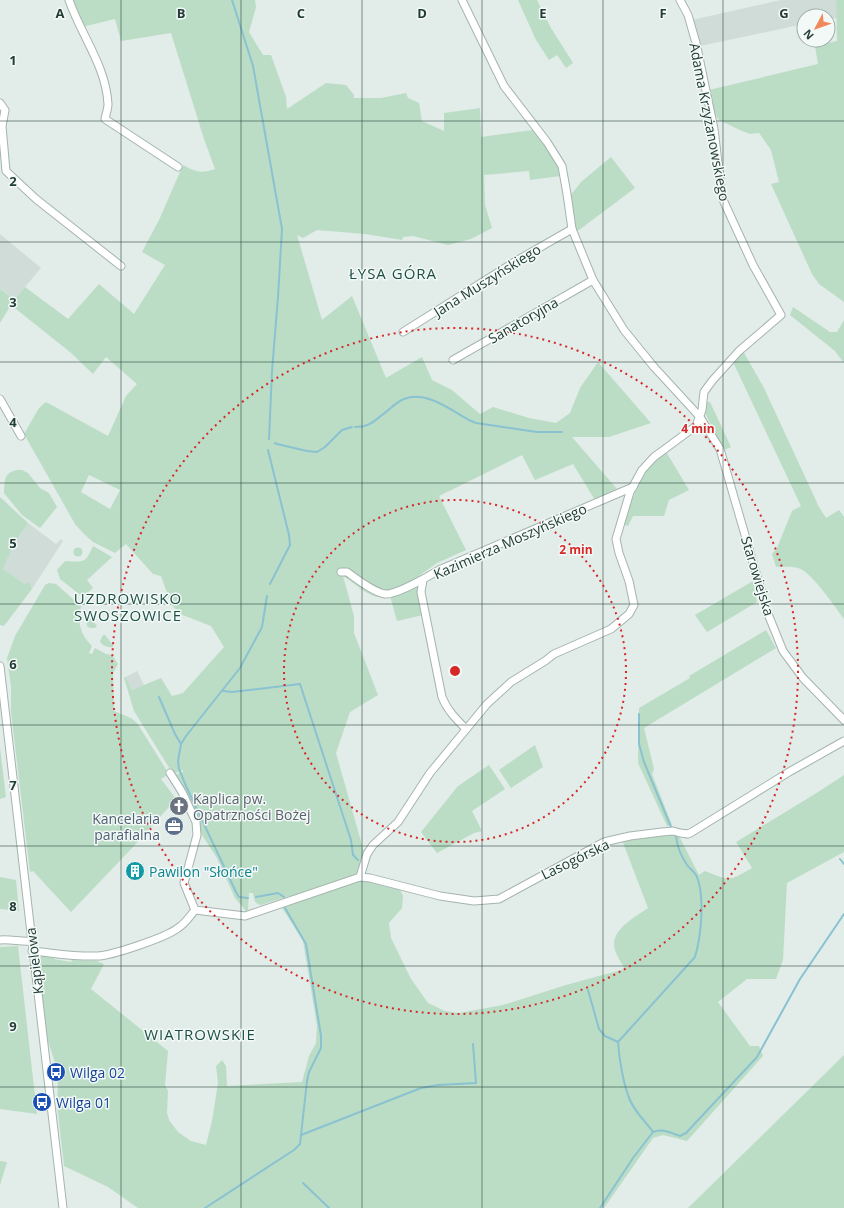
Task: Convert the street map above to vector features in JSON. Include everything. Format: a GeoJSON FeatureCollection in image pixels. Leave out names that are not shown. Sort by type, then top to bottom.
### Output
{"type":"FeatureCollection","features":[{"type":"Feature","properties":{"kind":"street"},"geometry":{"type":"LineString","coordinates":[[69,0],[74,15],[102,70],[108,104],[105,119],[178,167]]}},
{"type":"Feature","properties":{"kind":"street","name":"Starowiejska"},"geometry":{"type":"LineString","coordinates":[[462,0],[504,86],[547,142],[562,166],[572,229],[593,280],[624,330],[654,367],[700,417],[720,448],[768,614],[783,651],[803,678],[844,720]]}},
{"type":"Feature","properties":{"kind":"street","name":"Adama Krzyżanowskiego"},"geometry":{"type":"LineString","coordinates":[[680,0],[688,15],[696,43],[714,129],[724,202],[753,265],[781,315],[739,351],[712,381],[704,392],[700,417]]}},
{"type":"Feature","properties":{"kind":"street"},"geometry":{"type":"LineString","coordinates":[[0,103],[5,110],[2,126],[6,171],[36,199],[121,266]]}},
{"type":"Feature","properties":{"kind":"street","name":"Jana Muszyńskiego"},"geometry":{"type":"LineString","coordinates":[[404,332],[516,261],[572,229]]}},
{"type":"Feature","properties":{"kind":"street","name":"Sanatoryjna"},"geometry":{"type":"LineString","coordinates":[[453,360],[593,280]]}},
{"type":"Feature","properties":{"kind":"street"},"geometry":{"type":"LineString","coordinates":[[0,399],[21,436]]}},
{"type":"Feature","properties":{"kind":"street"},"geometry":{"type":"LineString","coordinates":[[195,910],[246,916],[360,877],[367,854],[373,845],[398,822],[430,773],[487,704],[511,682],[554,654],[611,628],[628,614],[634,606],[616,538],[622,514],[633,486],[642,470],[654,457],[696,426],[700,417]]}},
{"type":"Feature","properties":{"kind":"street","name":"Kazimierza Moszyńskiego"},"geometry":{"type":"LineString","coordinates":[[466,729],[452,715],[442,697],[421,592],[423,580],[439,570],[633,486]]}},
{"type":"Feature","properties":{"kind":"street"},"geometry":{"type":"LineString","coordinates":[[341,572],[346,572],[376,591],[387,594],[423,580]]}},
{"type":"Feature","properties":{"kind":"street","name":"Kąpielowa"},"geometry":{"type":"LineString","coordinates":[[0,666],[63,1208]]}},
{"type":"Feature","properties":{"kind":"street","name":"Lasogórska"},"geometry":{"type":"LineString","coordinates":[[360,877],[370,878],[440,896],[474,901],[499,899],[604,842],[630,836],[672,831],[688,834],[789,772],[844,741]]}},
{"type":"Feature","properties":{"kind":"street"},"geometry":{"type":"LineString","coordinates":[[170,773],[182,792],[196,822],[196,835],[184,883],[195,910]]}},
{"type":"Feature","properties":{"kind":"street"},"geometry":{"type":"LineString","coordinates":[[32,950],[76,955],[98,956],[108,954],[153,940],[178,928],[195,910]]}},
{"type":"Feature","properties":{"kind":"street"},"geometry":{"type":"LineString","coordinates":[[0,940],[9,939],[25,942],[31,941]]}},
{"type":"Feature","properties":{"kind":"shaded area"},"geometry":{"type":"Polygon","coordinates":[[[781,0],[836,0],[837,18],[836,8],[796,8],[796,26],[700,46],[692,20],[781,0]]]}},
{"type":"Feature","properties":{"kind":"shaded area"},"geometry":{"type":"Polygon","coordinates":[[[0,234],[41,268],[14,300],[2,289],[0,291],[0,234]]]}},
{"type":"Feature","properties":{"kind":"shaded area"},"geometry":{"type":"Polygon","coordinates":[[[28,523],[56,544],[61,539],[63,541],[32,589],[30,582],[25,584],[3,569],[15,542],[28,523]]]}},
{"type":"Feature","properties":{"kind":"shaded area"},"geometry":{"type":"Polygon","coordinates":[[[137,671],[144,685],[132,690],[126,677],[137,671]]]}},
{"type":"Feature","properties":{"kind":"green space"},"geometry":{"type":"Polygon","coordinates":[[[72,0],[255,0],[256,7],[249,32],[263,55],[271,55],[286,97],[287,109],[326,83],[346,85],[354,95],[354,98],[381,98],[406,93],[408,98],[419,103],[422,121],[444,131],[444,113],[480,108],[481,137],[533,130],[549,149],[556,161],[560,176],[530,180],[529,171],[484,175],[485,205],[492,228],[471,239],[448,245],[413,236],[403,237],[402,240],[365,234],[317,230],[303,238],[297,235],[322,320],[352,296],[386,378],[422,357],[432,380],[452,390],[480,414],[493,407],[529,418],[556,423],[570,413],[580,388],[598,362],[651,423],[609,437],[572,437],[617,489],[595,500],[573,464],[535,480],[522,455],[439,496],[466,550],[437,563],[416,578],[423,615],[397,621],[390,596],[377,597],[371,595],[343,576],[354,616],[354,633],[378,695],[350,712],[336,753],[364,852],[357,873],[347,878],[295,896],[289,896],[261,905],[254,899],[253,893],[249,893],[248,910],[246,911],[235,898],[217,858],[198,829],[174,775],[183,772],[183,770],[173,774],[134,711],[124,678],[126,677],[132,690],[161,678],[172,696],[183,693],[224,647],[211,626],[180,614],[171,604],[161,576],[153,574],[126,544],[115,553],[93,542],[84,534],[75,524],[24,434],[39,408],[46,402],[108,436],[126,396],[137,384],[106,357],[93,374],[70,352],[11,305],[0,323],[1,289],[14,300],[25,287],[68,319],[99,284],[134,314],[165,265],[142,252],[159,220],[183,165],[199,172],[215,169],[204,139],[171,33],[121,41],[115,19],[82,27],[72,0]],[[89,475],[81,492],[110,509],[120,490],[89,475]]]}},
{"type":"Feature","properties":{"kind":"green space"},"geometry":{"type":"Polygon","coordinates":[[[518,0],[537,0],[551,28],[573,63],[566,68],[557,55],[549,60],[536,40],[518,0]]]}},
{"type":"Feature","properties":{"kind":"green space"},"geometry":{"type":"Polygon","coordinates":[[[836,0],[844,0],[844,302],[819,284],[812,274],[771,184],[779,182],[771,150],[759,133],[750,134],[719,120],[714,113],[709,90],[818,64],[815,48],[836,48],[836,0]]]}},
{"type":"Feature","properties":{"kind":"green space"},"geometry":{"type":"Polygon","coordinates":[[[611,157],[635,188],[579,230],[575,230],[570,196],[581,182],[611,157]]]}},
{"type":"Feature","properties":{"kind":"green space"},"geometry":{"type":"Polygon","coordinates":[[[793,307],[830,332],[837,332],[844,320],[844,363],[835,351],[790,315],[793,307]]]}},
{"type":"Feature","properties":{"kind":"green space"},"geometry":{"type":"Polygon","coordinates":[[[743,351],[764,388],[819,507],[826,518],[839,510],[844,517],[844,619],[816,582],[804,571],[795,567],[776,567],[772,554],[777,548],[792,511],[801,506],[733,362],[743,351]]]}},
{"type":"Feature","properties":{"kind":"green space"},"geometry":{"type":"Polygon","coordinates":[[[706,402],[710,402],[731,447],[724,450],[705,413],[706,402]]]}},
{"type":"Feature","properties":{"kind":"green space"},"geometry":{"type":"Polygon","coordinates":[[[665,450],[689,490],[669,500],[664,516],[633,516],[628,526],[623,524],[644,475],[665,450]]]}},
{"type":"Feature","properties":{"kind":"green space"},"geometry":{"type":"Polygon","coordinates":[[[16,470],[22,470],[28,473],[40,488],[49,493],[57,507],[40,528],[22,515],[4,493],[7,476],[16,470]]]}},
{"type":"Feature","properties":{"kind":"green space"},"geometry":{"type":"Polygon","coordinates":[[[0,497],[28,523],[15,542],[3,569],[25,584],[30,582],[32,589],[4,626],[0,625],[0,497]]]}},
{"type":"Feature","properties":{"kind":"green space"},"geometry":{"type":"Polygon","coordinates":[[[93,546],[112,557],[87,580],[93,588],[83,597],[60,579],[57,570],[65,561],[76,562],[86,559],[93,546]]]}},
{"type":"Feature","properties":{"kind":"green space"},"geometry":{"type":"Polygon","coordinates":[[[76,548],[80,548],[82,552],[80,556],[76,556],[74,554],[74,550],[76,548]]]}},
{"type":"Feature","properties":{"kind":"green space"},"geometry":{"type":"Polygon","coordinates":[[[753,581],[757,602],[707,632],[695,615],[753,581]]]}},
{"type":"Feature","properties":{"kind":"green space"},"geometry":{"type":"Polygon","coordinates":[[[49,583],[56,584],[81,606],[79,618],[80,628],[92,646],[89,653],[92,654],[95,648],[106,654],[112,655],[118,664],[113,673],[114,711],[131,718],[137,723],[169,774],[161,779],[176,799],[71,912],[33,871],[30,872],[11,712],[11,687],[7,658],[15,636],[45,585],[49,583]]]}},
{"type":"Feature","properties":{"kind":"green space"},"geometry":{"type":"Polygon","coordinates":[[[87,614],[97,626],[95,628],[90,628],[87,626],[87,614]]]}},
{"type":"Feature","properties":{"kind":"green space"},"geometry":{"type":"Polygon","coordinates":[[[766,630],[776,648],[644,728],[654,769],[652,774],[672,825],[667,826],[638,763],[639,708],[766,630]]]}},
{"type":"Feature","properties":{"kind":"green space"},"geometry":{"type":"Polygon","coordinates":[[[103,635],[105,635],[113,647],[103,645],[100,641],[103,635]]]}},
{"type":"Feature","properties":{"kind":"green space"},"geometry":{"type":"Polygon","coordinates":[[[535,745],[543,767],[511,788],[499,770],[535,745]]]}},
{"type":"Feature","properties":{"kind":"green space"},"geometry":{"type":"Polygon","coordinates":[[[0,748],[6,797],[0,799],[0,748]]]}},
{"type":"Feature","properties":{"kind":"green space"},"geometry":{"type":"Polygon","coordinates":[[[489,765],[505,789],[472,811],[482,831],[474,833],[437,853],[421,832],[458,786],[489,765]]]}},
{"type":"Feature","properties":{"kind":"green space"},"geometry":{"type":"Polygon","coordinates":[[[844,775],[844,852],[787,883],[783,960],[776,979],[747,979],[718,1002],[750,1046],[759,1046],[763,1056],[687,1141],[663,1135],[653,1138],[604,1208],[138,1208],[108,1187],[64,1166],[57,1104],[58,1087],[56,1066],[47,1042],[38,963],[43,955],[54,957],[54,959],[71,962],[72,960],[97,961],[104,964],[91,989],[168,1051],[165,1085],[168,1091],[167,1113],[169,1120],[178,1132],[191,1141],[206,1145],[212,1121],[218,1083],[216,1066],[222,1060],[226,1066],[227,1086],[302,1082],[309,1056],[316,1043],[317,1026],[303,941],[281,906],[359,880],[399,887],[403,896],[402,908],[389,923],[391,938],[411,979],[428,1003],[445,1011],[459,1013],[503,1005],[566,985],[625,969],[614,947],[615,940],[622,927],[648,908],[622,840],[671,834],[679,836],[699,875],[705,871],[720,877],[733,878],[752,868],[736,842],[844,775]]]}},
{"type":"Feature","properties":{"kind":"green space"},"geometry":{"type":"Polygon","coordinates":[[[0,877],[16,880],[19,911],[0,909],[0,877]]]}},
{"type":"Feature","properties":{"kind":"green space"},"geometry":{"type":"Polygon","coordinates":[[[18,946],[37,1114],[0,1109],[0,947],[18,946]]]}},
{"type":"Feature","properties":{"kind":"green space"},"geometry":{"type":"Polygon","coordinates":[[[844,1055],[844,1208],[688,1208],[844,1055]]]}},
{"type":"Feature","properties":{"kind":"green space"},"geometry":{"type":"Polygon","coordinates":[[[0,1161],[7,1162],[0,1185],[0,1161]]]}},
{"type":"Feature","properties":{"kind":"waterway"},"geometry":{"type":"LineString","coordinates":[[232,0],[253,66],[282,229],[272,371],[269,439]]}},
{"type":"Feature","properties":{"kind":"waterway"},"geometry":{"type":"LineString","coordinates":[[355,427],[370,424],[401,400],[412,397],[421,397],[438,402],[476,423],[537,432],[562,432]]}},
{"type":"Feature","properties":{"kind":"waterway"},"geometry":{"type":"LineString","coordinates":[[275,443],[317,452],[325,447],[342,430],[352,427]]}},
{"type":"Feature","properties":{"kind":"waterway"},"geometry":{"type":"LineString","coordinates":[[268,450],[289,535],[290,545],[270,584]]}},
{"type":"Feature","properties":{"kind":"waterway"},"geometry":{"type":"LineString","coordinates":[[248,898],[239,897],[236,892],[186,786],[179,769],[178,761],[181,744],[186,736],[240,668],[262,627],[267,596]]}},
{"type":"Feature","properties":{"kind":"waterway"},"geometry":{"type":"LineString","coordinates":[[223,691],[232,692],[300,684],[351,840],[353,855],[358,860]]}},
{"type":"Feature","properties":{"kind":"waterway"},"geometry":{"type":"LineString","coordinates":[[159,697],[181,744]]}},
{"type":"Feature","properties":{"kind":"waterway"},"geometry":{"type":"LineString","coordinates":[[639,714],[639,744],[644,762],[671,827]]}},
{"type":"Feature","properties":{"kind":"waterway"},"geometry":{"type":"LineString","coordinates":[[653,1132],[630,1100],[620,1062],[618,1042],[695,957],[699,939],[701,895],[696,875],[681,855],[676,836]]}},
{"type":"Feature","properties":{"kind":"waterway"},"geometry":{"type":"LineString","coordinates":[[840,859],[844,864]]}},
{"type":"Feature","properties":{"kind":"waterway"},"geometry":{"type":"LineString","coordinates":[[256,897],[278,893],[284,897]]}},
{"type":"Feature","properties":{"kind":"waterway"},"geometry":{"type":"LineString","coordinates":[[205,1208],[294,1150],[300,1144],[307,1081],[309,1072],[321,1048],[321,1036],[306,944],[285,908]]}},
{"type":"Feature","properties":{"kind":"waterway"},"geometry":{"type":"LineString","coordinates":[[600,1208],[633,1158],[653,1132],[670,1132],[680,1136],[686,1133],[757,1057],[800,979],[844,914]]}},
{"type":"Feature","properties":{"kind":"waterway"},"geometry":{"type":"LineString","coordinates":[[588,990],[599,1029],[605,1036],[618,1042]]}},
{"type":"Feature","properties":{"kind":"waterway"},"geometry":{"type":"LineString","coordinates":[[301,1135],[421,1088],[438,1085],[476,1083],[473,1044]]}},
{"type":"Feature","properties":{"kind":"waterway"},"geometry":{"type":"LineString","coordinates":[[303,1183],[329,1208]]}},
{"type":"Feature","properties":{"kind":"place","name":"Kaplica pw. Opatrzności Bożej"},"geometry":{"type":"Point","coordinates":[179,806]}},
{"type":"Feature","properties":{"kind":"place","name":"Kancelaria parafialna"},"geometry":{"type":"Point","coordinates":[174,826]}},
{"type":"Feature","properties":{"kind":"place","name":"Pawilon \"Słońce\""},"geometry":{"type":"Point","coordinates":[135,871]}},
{"type":"Feature","properties":{"kind":"place","name":"Wilga 02"},"geometry":{"type":"Point","coordinates":[56,1072]}},
{"type":"Feature","properties":{"kind":"place","name":"Wilga 01"},"geometry":{"type":"Point","coordinates":[42,1102]}},
{"type":"Feature","properties":{"kind":"district","name":"ŁYSA GÓRA"},"geometry":{"type":"Point","coordinates":[393,273]}},
{"type":"Feature","properties":{"kind":"district","name":"UZDROWISKO SWOSZOWICE"},"geometry":{"type":"Point","coordinates":[128,606]}},
{"type":"Feature","properties":{"kind":"district","name":"WIATROWSKIE"},"geometry":{"type":"Point","coordinates":[200,1034]}}]}
